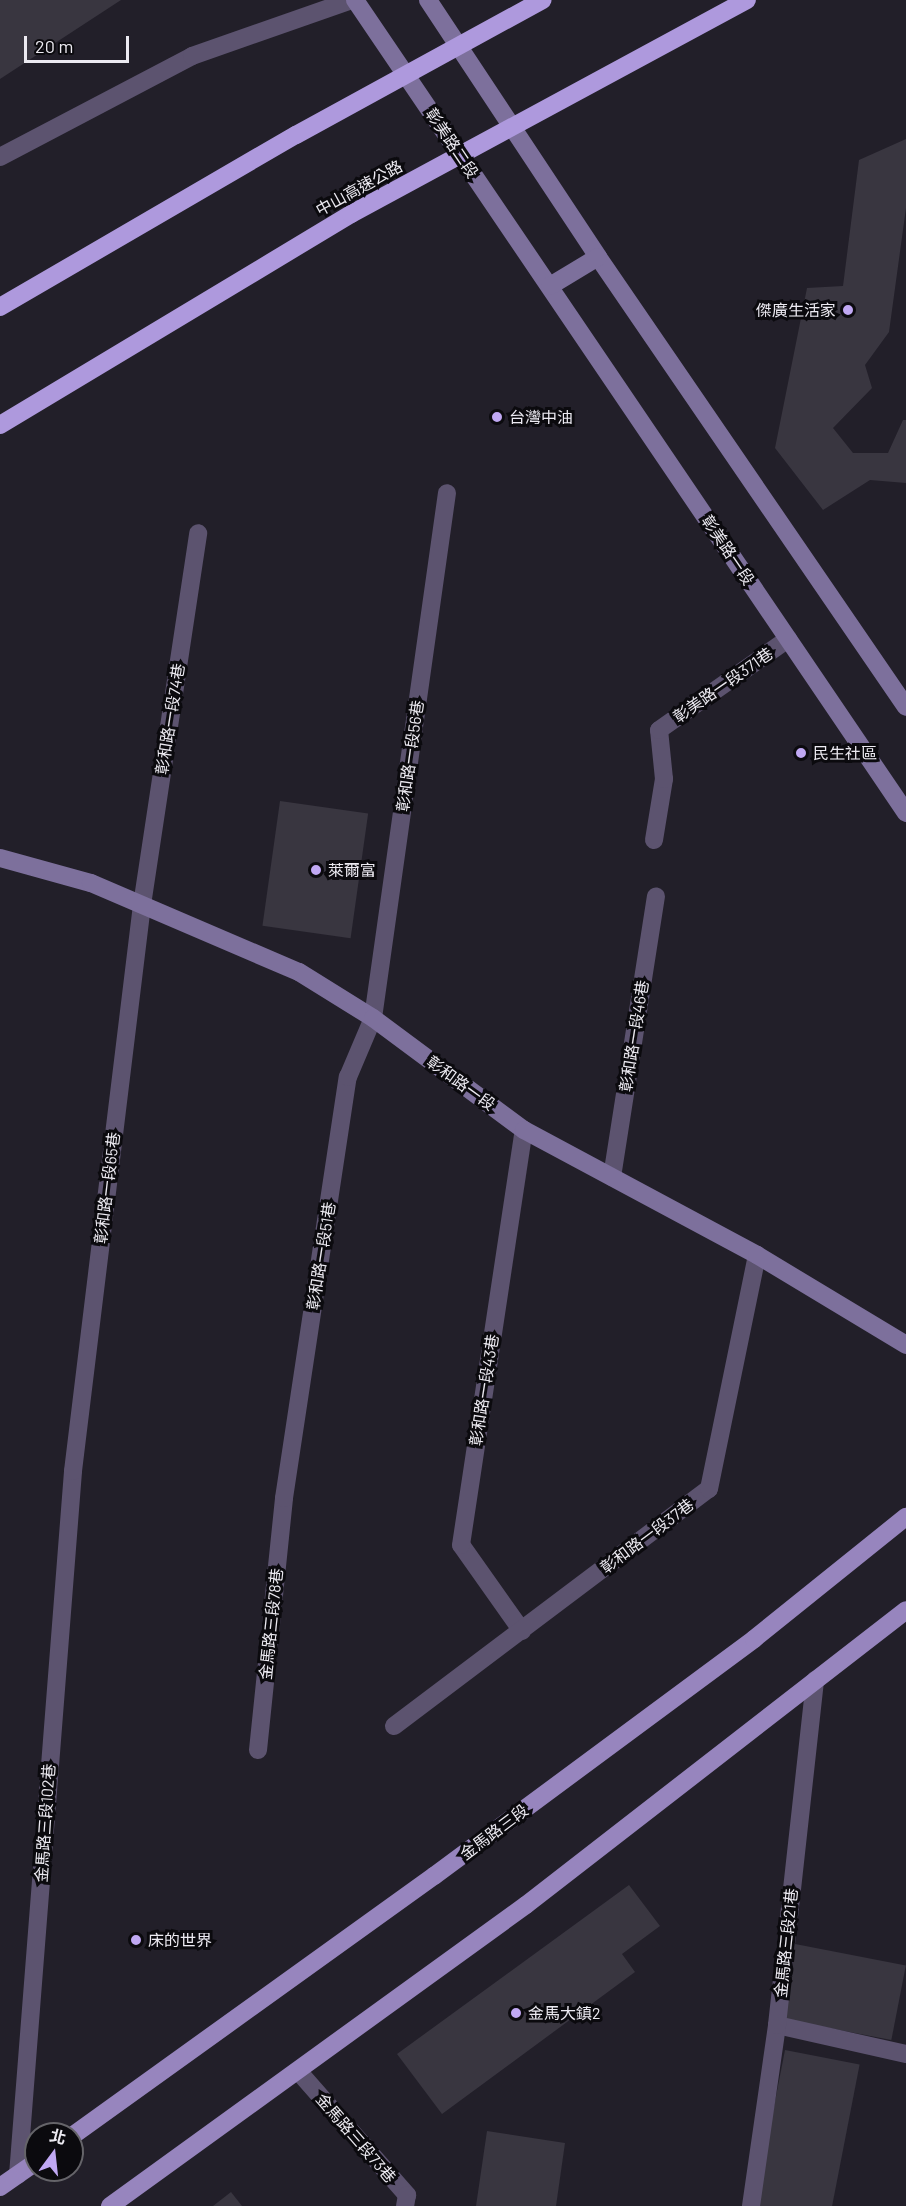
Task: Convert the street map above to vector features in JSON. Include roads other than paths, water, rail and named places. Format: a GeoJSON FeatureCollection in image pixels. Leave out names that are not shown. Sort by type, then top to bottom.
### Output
{"type":"FeatureCollection","features":[{"type":"Feature","properties":{"kind":"highway"},"geometry":{"type":"LineString","coordinates":[[0,307],[296,135],[543,0]]}},
{"type":"Feature","properties":{"kind":"highway","name":"中山高速公路"},"geometry":{"type":"LineString","coordinates":[[0,425],[351,214],[680,34],[747,0]]}},
{"type":"Feature","properties":{"kind":"main road","name":"彰美路二段"},"geometry":{"type":"LineString","coordinates":[[354,0],[550,286]]}},
{"type":"Feature","properties":{"kind":"main road"},"geometry":{"type":"LineString","coordinates":[[428,0],[598,257],[906,706]]}},
{"type":"Feature","properties":{"kind":"main road"},"geometry":{"type":"LineString","coordinates":[[550,286],[598,257]]}},
{"type":"Feature","properties":{"kind":"main road","name":"彰美路一段"},"geometry":{"type":"LineString","coordinates":[[550,286],[906,813]]}},
{"type":"Feature","properties":{"kind":"main road","name":"彰和路一段"},"geometry":{"type":"LineString","coordinates":[[0,858],[91,883],[300,972],[373,1018],[524,1130],[757,1255],[906,1346]]}},
{"type":"Feature","properties":{"kind":"main road","name":"金馬路三段"},"geometry":{"type":"LineString","coordinates":[[84,2127],[424,1883],[735,1653],[906,1517]]}},
{"type":"Feature","properties":{"kind":"main road"},"geometry":{"type":"LineString","coordinates":[[110,2206],[299,2072],[526,1905],[906,1610]]}},
{"type":"Feature","properties":{"kind":"main road"},"geometry":{"type":"LineString","coordinates":[[0,2187],[24,2171]]}},
{"type":"Feature","properties":{"kind":"lane"},"geometry":{"type":"LineString","coordinates":[[0,157],[192,57],[354,0]]}},
{"type":"Feature","properties":{"kind":"lane","name":"彰和路一段56巷"},"geometry":{"type":"LineString","coordinates":[[373,1018],[447,493]]}},
{"type":"Feature","properties":{"kind":"lane","name":"彰和路一段74巷"},"geometry":{"type":"LineString","coordinates":[[142,904],[198,533]]}},
{"type":"Feature","properties":{"kind":"lane","name":"彰美路一段371巷"},"geometry":{"type":"LineString","coordinates":[[654,840],[664,779],[659,730],[788,639]]}},
{"type":"Feature","properties":{"kind":"lane","name":"彰和路一段46巷"},"geometry":{"type":"LineString","coordinates":[[612,1177],[656,896]]}},
{"type":"Feature","properties":{"kind":"lane","name":"彰和路一段65巷"},"geometry":{"type":"LineString","coordinates":[[73,1471],[142,904]]}},
{"type":"Feature","properties":{"kind":"lane","name":"彰和路一段51巷"},"geometry":{"type":"LineString","coordinates":[[284,1498],[348,1077],[373,1018]]}},
{"type":"Feature","properties":{"kind":"lane","name":"彰和路一段43巷"},"geometry":{"type":"LineString","coordinates":[[522,1631],[461,1545],[524,1130]]}},
{"type":"Feature","properties":{"kind":"lane","name":"彰和路一段37巷"},"geometry":{"type":"LineString","coordinates":[[394,1726],[709,1489],[757,1255]]}},
{"type":"Feature","properties":{"kind":"lane","name":"金馬路三段102巷"},"geometry":{"type":"LineString","coordinates":[[18,2175],[73,1471]]}},
{"type":"Feature","properties":{"kind":"lane","name":"金馬路三段78巷"},"geometry":{"type":"LineString","coordinates":[[258,1750],[284,1498]]}},
{"type":"Feature","properties":{"kind":"lane","name":"金馬路三段21巷"},"geometry":{"type":"LineString","coordinates":[[751,2206],[777,2025],[815,1680]]}},
{"type":"Feature","properties":{"kind":"lane"},"geometry":{"type":"LineString","coordinates":[[777,2025],[906,2054]]}},
{"type":"Feature","properties":{"kind":"lane","name":"金馬路三段73巷"},"geometry":{"type":"LineString","coordinates":[[299,2072],[407,2195],[405,2206]]}},
{"type":"Feature","properties":{"kind":"place","name":"傑廣生活家"},"geometry":{"type":"Point","coordinates":[848,310]}},
{"type":"Feature","properties":{"kind":"place","name":"台灣中油"},"geometry":{"type":"Point","coordinates":[497,417]}},
{"type":"Feature","properties":{"kind":"place","name":"民生社區"},"geometry":{"type":"Point","coordinates":[801,753]}},
{"type":"Feature","properties":{"kind":"place","name":"萊爾富"},"geometry":{"type":"Point","coordinates":[316,870]}},
{"type":"Feature","properties":{"kind":"place","name":"床的世界"},"geometry":{"type":"Point","coordinates":[136,1940]}},
{"type":"Feature","properties":{"kind":"place","name":"金馬大鎮2"},"geometry":{"type":"Point","coordinates":[516,2013]}}]}
